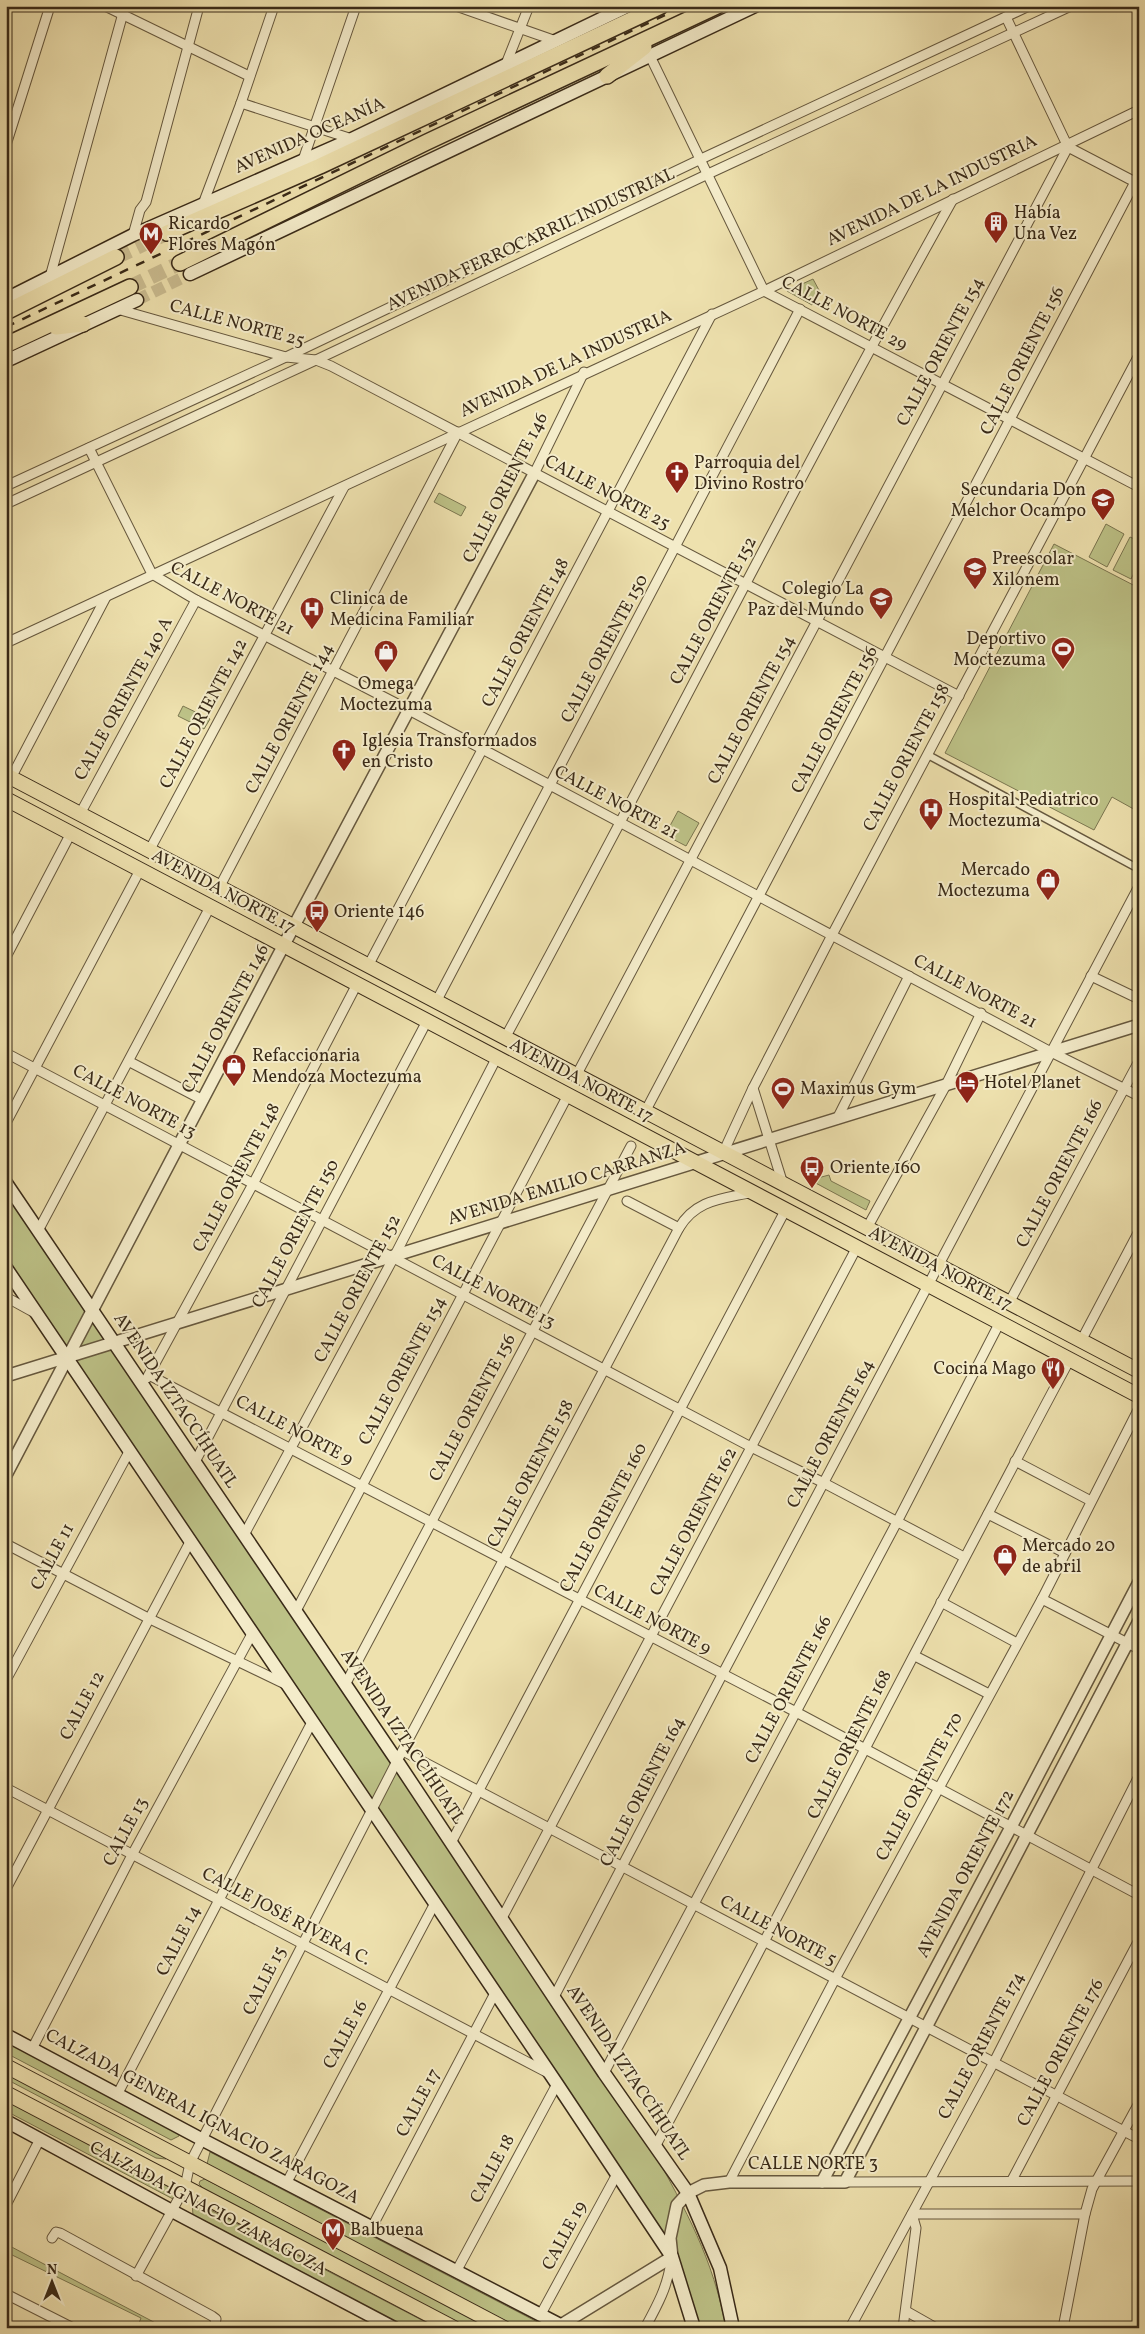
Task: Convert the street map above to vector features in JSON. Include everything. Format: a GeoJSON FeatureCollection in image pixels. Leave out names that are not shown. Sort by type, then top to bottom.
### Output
{"type":"FeatureCollection","features":[{"type":"Feature","properties":{"kind":"highway","name":"AVENIDA OCEANÍA"},"geometry":{"type":"LineString","coordinates":[[167,233],[320,166],[661,6]]}},
{"type":"Feature","properties":{"kind":"highway"},"geometry":{"type":"LineString","coordinates":[[185,269],[427,142],[717,6]]}},
{"type":"Feature","properties":{"kind":"highway"},"geometry":{"type":"LineString","coordinates":[[607,76],[664,31]]}},
{"type":"Feature","properties":{"kind":"highway"},"geometry":{"type":"LineString","coordinates":[[6,312],[116,257]]}},
{"type":"Feature","properties":{"kind":"highway"},"geometry":{"type":"LineString","coordinates":[[6,345],[44,328],[133,294]]}},
{"type":"Feature","properties":{"kind":"highway"},"geometry":{"type":"LineString","coordinates":[[44,328],[83,324]]}},
{"type":"Feature","properties":{"kind":"main road","name":"AVENIDA OCEANÍA"},"geometry":{"type":"LineString","coordinates":[[6,298],[133,235],[352,139],[628,6]]}},
{"type":"Feature","properties":{"kind":"main road"},"geometry":{"type":"LineString","coordinates":[[185,269],[607,76],[755,6]]}},
{"type":"Feature","properties":{"kind":"main road"},"geometry":{"type":"LineString","coordinates":[[6,361],[117,309],[133,294]]}},
{"type":"Feature","properties":{"kind":"main road","name":"AVENIDA NORTE 17"},"geometry":{"type":"LineString","coordinates":[[8,777],[1139,1371]]}},
{"type":"Feature","properties":{"kind":"main road","name":"AVENIDA NORTE 17"},"geometry":{"type":"LineString","coordinates":[[6,799],[1139,1396]]}},
{"type":"Feature","properties":{"kind":"main road","name":"AVENIDA IZTACCÍHUATL"},"geometry":{"type":"LineString","coordinates":[[6,1183],[114,1341],[146,1380],[195,1462],[345,1684],[400,1756],[451,1843],[604,2073],[688,2193],[720,2268],[733,2328]]}},
{"type":"Feature","properties":{"kind":"main road"},"geometry":{"type":"LineString","coordinates":[[7,1270],[253,1632],[672,2257],[694,2328]]}},
{"type":"Feature","properties":{"kind":"main road","name":"CALZADA GENERAL IGNACIO ZARAGOZA"},"geometry":{"type":"LineString","coordinates":[[6,2035],[203,2140],[564,2326]]}},
{"type":"Feature","properties":{"kind":"main road"},"geometry":{"type":"LineString","coordinates":[[6,2066],[504,2328]]}},
{"type":"Feature","properties":{"kind":"main road"},"geometry":{"type":"LineString","coordinates":[[6,2093],[452,2327]]}},
{"type":"Feature","properties":{"kind":"main road","name":"CALZADA IGNACIO ZARAGOZA"},"geometry":{"type":"LineString","coordinates":[[6,2121],[394,2328]]}},
{"type":"Feature","properties":{"kind":"street"},"geometry":{"type":"LineString","coordinates":[[6,145],[50,6]]}},
{"type":"Feature","properties":{"kind":"street"},"geometry":{"type":"LineString","coordinates":[[105,6],[124,11],[188,47],[249,76]]}},
{"type":"Feature","properties":{"kind":"street"},"geometry":{"type":"LineString","coordinates":[[133,235],[140,210],[146,202],[199,6]]}},
{"type":"Feature","properties":{"kind":"street"},"geometry":{"type":"LineString","coordinates":[[203,204],[241,103],[274,6]]}},
{"type":"Feature","properties":{"kind":"street"},"geometry":{"type":"LineString","coordinates":[[303,160],[313,125],[356,6]]}},
{"type":"Feature","properties":{"kind":"street"},"geometry":{"type":"LineString","coordinates":[[456,6],[556,41]]}},
{"type":"Feature","properties":{"kind":"street"},"geometry":{"type":"LineString","coordinates":[[506,64],[529,6]]}},
{"type":"Feature","properties":{"kind":"street","name":"AVENIDA FERROCARRIL INDUSTRIAL"},"geometry":{"type":"LineString","coordinates":[[6,486],[286,357],[701,159],[1030,6]]}},
{"type":"Feature","properties":{"kind":"street","name":"AVENIDA FERROCARRIL INDUSTRIAL"},"geometry":{"type":"LineString","coordinates":[[6,504],[900,84],[1071,6]]}},
{"type":"Feature","properties":{"kind":"street"},"geometry":{"type":"LineString","coordinates":[[50,277],[124,11]]}},
{"type":"Feature","properties":{"kind":"street"},"geometry":{"type":"LineString","coordinates":[[1006,17],[1067,145],[1137,183]]}},
{"type":"Feature","properties":{"kind":"street","name":"CALLE NORTE 29"},"geometry":{"type":"LineString","coordinates":[[650,56],[764,291],[1139,487]]}},
{"type":"Feature","properties":{"kind":"street"},"geometry":{"type":"LineString","coordinates":[[892,70],[900,84]]}},
{"type":"Feature","properties":{"kind":"street"},"geometry":{"type":"LineString","coordinates":[[241,103],[352,139]]}},
{"type":"Feature","properties":{"kind":"street","name":"AVENIDA DE LA INDUSTRIA"},"geometry":{"type":"LineString","coordinates":[[6,643],[344,487],[584,372],[764,291],[1139,110]]}},
{"type":"Feature","properties":{"kind":"street","name":"CALLE ORIENTE 154"},"geometry":{"type":"LineString","coordinates":[[576,1076],[943,384],[1067,145]]}},
{"type":"Feature","properties":{"kind":"street","name":"CALLE ORIENTE 156"},"geometry":{"type":"LineString","coordinates":[[645,1112],[1137,183]]}},
{"type":"Feature","properties":{"kind":"street","name":"CALLE ORIENTE 152"},"geometry":{"type":"LineString","coordinates":[[505,1038],[621,824],[871,346],[953,199]]}},
{"type":"Feature","properties":{"kind":"street","name":"CALLE NORTE 25"},"geometry":{"type":"LineString","coordinates":[[117,309],[286,357],[316,360],[346,373],[534,474],[747,583],[959,696]]}},
{"type":"Feature","properties":{"kind":"street","name":"CALLE ORIENTE 150"},"geometry":{"type":"LineString","coordinates":[[436,1002],[800,309]]}},
{"type":"Feature","properties":{"kind":"street","name":"CALLE ORIENTE 148"},"geometry":{"type":"LineString","coordinates":[[368,966],[712,314]]}},
{"type":"Feature","properties":{"kind":"street","name":"CALLE ORIENTE 158"},"geometry":{"type":"LineString","coordinates":[[723,1153],[753,1088],[832,935],[1139,355]]}},
{"type":"Feature","properties":{"kind":"street","name":"CALLE ORIENTE 146"},"geometry":{"type":"LineString","coordinates":[[6,1475],[534,474],[584,372]]}},
{"type":"Feature","properties":{"kind":"street","name":"CALLE ORIENTE 144"},"geometry":{"type":"LineString","coordinates":[[219,888],[458,432]]}},
{"type":"Feature","properties":{"kind":"street","name":"CALLE NORTE 21"},"geometry":{"type":"LineString","coordinates":[[89,448],[152,574],[264,636],[409,710],[550,787],[981,1013],[1051,1052],[1139,1096]]}},
{"type":"Feature","properties":{"kind":"street","name":"CALLE ORIENTE 142"},"geometry":{"type":"LineString","coordinates":[[150,851],[344,487]]}},
{"type":"Feature","properties":{"kind":"street"},"geometry":{"type":"LineString","coordinates":[[8,777],[106,596]]}},
{"type":"Feature","properties":{"kind":"street","name":"CALLE ORIENTE 140 A"},"geometry":{"type":"LineString","coordinates":[[80,814],[196,600]]}},
{"type":"Feature","properties":{"kind":"street"},"geometry":{"type":"LineString","coordinates":[[928,755],[1139,869]]}},
{"type":"Feature","properties":{"kind":"street"},"geometry":{"type":"LineString","coordinates":[[6,957],[71,833]]}},
{"type":"Feature","properties":{"kind":"street"},"geometry":{"type":"LineString","coordinates":[[6,1123],[37,1069],[140,870]]}},
{"type":"Feature","properties":{"kind":"street","name":"CALLE ORIENTE 164"},"geometry":{"type":"LineString","coordinates":[[554,1997],[1139,886]]}},
{"type":"Feature","properties":{"kind":"street"},"geometry":{"type":"LineString","coordinates":[[38,1231],[130,1062],[210,907]]}},
{"type":"Feature","properties":{"kind":"street"},"geometry":{"type":"LineString","coordinates":[[837,1119],[909,976]]}},
{"type":"Feature","properties":{"kind":"street"},"geometry":{"type":"LineString","coordinates":[[1092,976],[1139,999]]}},
{"type":"Feature","properties":{"kind":"street","name":"CALLE ORIENTE 148"},"geometry":{"type":"LineString","coordinates":[[146,1380],[180,1321],[253,1184],[357,984]]}},
{"type":"Feature","properties":{"kind":"street"},"geometry":{"type":"LineString","coordinates":[[867,1228],[946,1085],[981,1013]]}},
{"type":"Feature","properties":{"kind":"street","name":"CALLE ORIENTE 150"},"geometry":{"type":"LineString","coordinates":[[195,1462],[427,1021]]}},
{"type":"Feature","properties":{"kind":"street","name":"AVENIDA EMILIO CARRANZA"},"geometry":{"type":"LineString","coordinates":[[6,1376],[1139,1025]]}},
{"type":"Feature","properties":{"kind":"street","name":"CALLE NORTE 13"},"geometry":{"type":"LineString","coordinates":[[6,1053],[680,1410],[824,1482],[964,1557]]}},
{"type":"Feature","properties":{"kind":"street","name":"CALLE ORIENTE 152"},"geometry":{"type":"LineString","coordinates":[[244,1535],[394,1257],[497,1057]]}},
{"type":"Feature","properties":{"kind":"street","name":"CALLE ORIENTE 166"},"geometry":{"type":"LineString","coordinates":[[1009,1303],[1139,1061]]}},
{"type":"Feature","properties":{"kind":"street"},"geometry":{"type":"LineString","coordinates":[[130,1062],[203,1100]]}},
{"type":"Feature","properties":{"kind":"street"},"geometry":{"type":"LineString","coordinates":[[753,1088],[783,1184]]}},
{"type":"Feature","properties":{"kind":"street","name":"CALLE ORIENTE 154"},"geometry":{"type":"LineString","coordinates":[[296,1611],[568,1095]]}},
{"type":"Feature","properties":{"kind":"street","name":"CALLE ORIENTE 156"},"geometry":{"type":"LineString","coordinates":[[345,1684],[631,1146]]}},
{"type":"Feature","properties":{"kind":"street","name":"CALLE ORIENTE 158"},"geometry":{"type":"LineString","coordinates":[[372,1812],[686,1216],[697,1207],[753,1192]]}},
{"type":"Feature","properties":{"kind":"street"},"geometry":{"type":"LineString","coordinates":[[627,1201],[679,1228]]}},
{"type":"Feature","properties":{"kind":"street","name":"CALLE ORIENTE 160"},"geometry":{"type":"LineString","coordinates":[[451,1843],[786,1209]]}},
{"type":"Feature","properties":{"kind":"street"},"geometry":{"type":"LineString","coordinates":[[1081,1341],[1139,1231]]}},
{"type":"Feature","properties":{"kind":"street","name":"CALLE ORIENTE 162"},"geometry":{"type":"LineString","coordinates":[[502,1918],[857,1247]]}},
{"type":"Feature","properties":{"kind":"street"},"geometry":{"type":"LineString","coordinates":[[6,1298],[39,1315]]}},
{"type":"Feature","properties":{"kind":"street","name":"CALLE ORIENTE 166"},"geometry":{"type":"LineString","coordinates":[[604,2073],[897,1522],[1000,1322]]}},
{"type":"Feature","properties":{"kind":"street","name":"CALLE ORIENTE 168"},"geometry":{"type":"LineString","coordinates":[[656,2145],[765,1942],[915,1656],[964,1557],[1070,1359]]}},
{"type":"Feature","properties":{"kind":"street","name":"CALLE NORTE 9"},"geometry":{"type":"LineString","coordinates":[[146,1380],[222,1412],[796,1712],[937,1789],[1139,1895]]}},
{"type":"Feature","properties":{"kind":"street","name":"CALLE ORIENTE 170"},"geometry":{"type":"LineString","coordinates":[[729,2182],[835,1979],[1042,1598],[1139,1408]]}},
{"type":"Feature","properties":{"kind":"street","name":"CALLE 11"},"geometry":{"type":"LineString","coordinates":[[6,1680],[130,1450]]}},
{"type":"Feature","properties":{"kind":"street"},"geometry":{"type":"LineString","coordinates":[[1015,1461],[1091,1501]]}},
{"type":"Feature","properties":{"kind":"street"},"geometry":{"type":"LineString","coordinates":[[988,1514],[1065,1553]]}},
{"type":"Feature","properties":{"kind":"street","name":"CALLE 12"},"geometry":{"type":"LineString","coordinates":[[6,1889],[191,1540]]}},
{"type":"Feature","properties":{"kind":"street"},"geometry":{"type":"LineString","coordinates":[[6,1544],[235,1662],[289,1686]]}},
{"type":"Feature","properties":{"kind":"street","name":"AVENIDA ORIENTE 172"},"geometry":{"type":"LineString","coordinates":[[822,2182],[1139,1582]]}},
{"type":"Feature","properties":{"kind":"street"},"geometry":{"type":"LineString","coordinates":[[1042,1598],[1139,1649]]}},
{"type":"Feature","properties":{"kind":"street"},"geometry":{"type":"LineString","coordinates":[[941,1602],[1018,1643]]}},
{"type":"Feature","properties":{"kind":"street","name":"AVENIDA ORIENTE 172"},"geometry":{"type":"LineString","coordinates":[[845,2182],[1025,1835],[1139,1621]]}},
{"type":"Feature","properties":{"kind":"street","name":"CALLE 13"},"geometry":{"type":"LineString","coordinates":[[32,2049],[132,1855],[235,1662],[253,1632]]}},
{"type":"Feature","properties":{"kind":"street"},"geometry":{"type":"LineString","coordinates":[[915,1656],[989,1694]]}},
{"type":"Feature","properties":{"kind":"street","name":"CALLE 14"},"geometry":{"type":"LineString","coordinates":[[117,2095],[312,1722]]}},
{"type":"Feature","properties":{"kind":"street","name":"CALLE NORTE 5"},"geometry":{"type":"LineString","coordinates":[[400,1756],[479,1792],[694,1904],[993,2064],[1139,2139]]}},
{"type":"Feature","properties":{"kind":"street","name":"CALLE ORIENTE 174"},"geometry":{"type":"LineString","coordinates":[[850,2328],[993,2064],[1139,1776]]}},
{"type":"Feature","properties":{"kind":"street","name":"CALLE JOSÉ RIVERA C."},"geometry":{"type":"LineString","coordinates":[[6,1788],[554,2079]]}},
{"type":"Feature","properties":{"kind":"street","name":"CALLE 15"},"geometry":{"type":"LineString","coordinates":[[136,2276],[185,2187],[190,2163],[372,1812]]}},
{"type":"Feature","properties":{"kind":"street","name":"CALLE 16"},"geometry":{"type":"LineString","coordinates":[[287,2182],[435,1903]]}},
{"type":"Feature","properties":{"kind":"street","name":"CALLE ORIENTE 176"},"geometry":{"type":"LineString","coordinates":[[1012,2180],[1139,1940]]}},
{"type":"Feature","properties":{"kind":"street","name":"CALLE 17"},"geometry":{"type":"LineString","coordinates":[[372,2227],[495,1993]]}},
{"type":"Feature","properties":{"kind":"street","name":"CALLE 18"},"geometry":{"type":"LineString","coordinates":[[457,2270],[554,2079]]}},
{"type":"Feature","properties":{"kind":"street"},"geometry":{"type":"LineString","coordinates":[[1063,2328],[1085,2214],[1095,2181],[1139,2104]]}},
{"type":"Feature","properties":{"kind":"street"},"geometry":{"type":"LineString","coordinates":[[6,2204],[40,2139]]}},
{"type":"Feature","properties":{"kind":"street","name":"CALLE 19"},"geometry":{"type":"LineString","coordinates":[[541,2314],[617,2174]]}},
{"type":"Feature","properties":{"kind":"street","name":"CALLE NORTE 3"},"geometry":{"type":"LineString","coordinates":[[688,2193],[704,2185],[729,2182],[1139,2181]]}},
{"type":"Feature","properties":{"kind":"street"},"geometry":{"type":"LineString","coordinates":[[645,2328],[660,2302],[669,2278],[672,2257],[670,2238],[673,2221],[677,2206],[688,2193]]}},
{"type":"Feature","properties":{"kind":"street"},"geometry":{"type":"LineString","coordinates":[[903,2328],[916,2228],[912,2214],[1085,2214]]}},
{"type":"Feature","properties":{"kind":"street"},"geometry":{"type":"LineString","coordinates":[[52,2238],[56,2232],[60,2232],[136,2276],[212,2316],[216,2319],[214,2328]]}},
{"type":"Feature","properties":{"kind":"street"},"geometry":{"type":"LineString","coordinates":[[564,2326],[672,2257]]}},
{"type":"Feature","properties":{"kind":"street"},"geometry":{"type":"LineString","coordinates":[[6,2294],[73,2328]]}},
{"type":"Feature","properties":{"kind":"street"},"geometry":{"type":"LineString","coordinates":[[906,2311],[936,2328]]}},
{"type":"Feature","properties":{"kind":"green space"},"geometry":{"type":"Polygon","coordinates":[[[813,279],[820,292],[812,305],[787,291],[813,279]]]}},
{"type":"Feature","properties":{"kind":"green space"},"geometry":{"type":"Polygon","coordinates":[[[439,493],[466,507],[461,516],[434,502],[439,493]]]}},
{"type":"Feature","properties":{"kind":"green space"},"geometry":{"type":"Polygon","coordinates":[[[1106,524],[1124,534],[1107,567],[1089,557],[1106,524]]]}},
{"type":"Feature","properties":{"kind":"green space"},"geometry":{"type":"Polygon","coordinates":[[[1130,537],[1139,541],[1139,563],[1131,579],[1113,570],[1130,537]]]}},
{"type":"Feature","properties":{"kind":"green space","name":"Deportivo Moctezuma"},"geometry":{"type":"Polygon","coordinates":[[[1054,544],[1139,588],[1139,812],[1112,797],[1094,830],[945,753],[1054,544]]]}},
{"type":"Feature","properties":{"kind":"green space"},"geometry":{"type":"Polygon","coordinates":[[[183,706],[210,719],[204,729],[178,716],[183,706]]]}},
{"type":"Feature","properties":{"kind":"green space"},"geometry":{"type":"Polygon","coordinates":[[[678,811],[699,823],[686,846],[665,835],[678,811]]]}},
{"type":"Feature","properties":{"kind":"green space"},"geometry":{"type":"Polygon","coordinates":[[[829,1175],[831,1181],[870,1201],[866,1210],[810,1180],[829,1175]]]}},
{"type":"Feature","properties":{"kind":"green space"},"geometry":{"type":"Polygon","coordinates":[[[6,1189],[653,2150],[687,2215],[706,2257],[714,2279],[726,2328],[699,2328],[680,2261],[6,1263],[6,1189]]]}},
{"type":"Feature","properties":{"kind":"green space"},"geometry":{"type":"Polygon","coordinates":[[[6,2039],[179,2132],[179,2136],[171,2140],[6,2053],[6,2039]]]}},
{"type":"Feature","properties":{"kind":"green space"},"geometry":{"type":"Polygon","coordinates":[[[6,2068],[166,2154],[166,2159],[156,2158],[6,2079],[6,2068]]]}},
{"type":"Feature","properties":{"kind":"green space"},"geometry":{"type":"Polygon","coordinates":[[[6,2093],[176,2185],[173,2199],[6,2111],[6,2093]]]}},
{"type":"Feature","properties":{"kind":"green space"},"geometry":{"type":"Polygon","coordinates":[[[210,2152],[549,2328],[519,2328],[207,2164],[210,2152]]]}},
{"type":"Feature","properties":{"kind":"green space"},"geometry":{"type":"Polygon","coordinates":[[[205,2179],[490,2328],[469,2328],[204,2189],[199,2184],[200,2181],[205,2179]]]}},
{"type":"Feature","properties":{"kind":"green space"},"geometry":{"type":"Polygon","coordinates":[[[195,2202],[437,2328],[406,2328],[196,2220],[193,2215],[192,2203],[195,2202]]]}},
{"type":"Feature","properties":{"kind":"green space"},"geometry":{"type":"Polygon","coordinates":[[[6,2244],[165,2328],[137,2328],[141,2318],[8,2253],[6,2256],[6,2244]]]}},
{"type":"Feature","properties":{"kind":"tunnel"},"geometry":{"type":"LineString","coordinates":[[116,257],[167,233]]}},
{"type":"Feature","properties":{"kind":"tunnel"},"geometry":{"type":"LineString","coordinates":[[130,287],[180,263]]}},
{"type":"Feature","properties":{"kind":"tunnel"},"geometry":{"type":"LineString","coordinates":[[137,300],[190,274]]}},
{"type":"Feature","properties":{"kind":"railway"},"geometry":{"type":"LineString","coordinates":[[6,327],[684,6]]}},
{"type":"Feature","properties":{"kind":"place","name":"Había Una Vez"},"geometry":{"type":"Point","coordinates":[996,244]}},
{"type":"Feature","properties":{"kind":"place","name":"Ricardo Flores Magón"},"geometry":{"type":"Point","coordinates":[151,255]}},
{"type":"Feature","properties":{"kind":"place","name":"Parroquia del Divino Rostro"},"geometry":{"type":"Point","coordinates":[677,494]}},
{"type":"Feature","properties":{"kind":"place","name":"Secundaria Don Melchor Ocampo"},"geometry":{"type":"Point","coordinates":[1103,521]}},
{"type":"Feature","properties":{"kind":"place","name":"Preescolar Xilonem"},"geometry":{"type":"Point","coordinates":[975,590]}},
{"type":"Feature","properties":{"kind":"place","name":"Colegio La Paz del Mundo"},"geometry":{"type":"Point","coordinates":[881,620]}},
{"type":"Feature","properties":{"kind":"place","name":"Clinica de Medicina Familiar"},"geometry":{"type":"Point","coordinates":[312,630]}},
{"type":"Feature","properties":{"kind":"place","name":"Deportivo Moctezuma"},"geometry":{"type":"Point","coordinates":[1063,670]}},
{"type":"Feature","properties":{"kind":"place","name":"Omega Moctezuma"},"geometry":{"type":"Point","coordinates":[386,673]}},
{"type":"Feature","properties":{"kind":"place","name":"Iglesia Transformados en Cristo"},"geometry":{"type":"Point","coordinates":[344,772]}},
{"type":"Feature","properties":{"kind":"place","name":"Hospital Pediatrico Moctezuma"},"geometry":{"type":"Point","coordinates":[931,831]}},
{"type":"Feature","properties":{"kind":"place","name":"Mercado Moctezuma"},"geometry":{"type":"Point","coordinates":[1048,901]}},
{"type":"Feature","properties":{"kind":"place","name":"Oriente 146"},"geometry":{"type":"Point","coordinates":[317,933]}},
{"type":"Feature","properties":{"kind":"place","name":"Refaccionaria Mendoza Moctezuma"},"geometry":{"type":"Point","coordinates":[234,1087]}},
{"type":"Feature","properties":{"kind":"place","name":"Hotel Planet"},"geometry":{"type":"Point","coordinates":[967,1104]}},
{"type":"Feature","properties":{"kind":"place","name":"Maximus Gym"},"geometry":{"type":"Point","coordinates":[783,1110]}},
{"type":"Feature","properties":{"kind":"place","name":"Oriente 160"},"geometry":{"type":"Point","coordinates":[812,1189]}},
{"type":"Feature","properties":{"kind":"place","name":"Cocina Mago"},"geometry":{"type":"Point","coordinates":[1053,1390]}},
{"type":"Feature","properties":{"kind":"place","name":"Mercado 20 de abril"},"geometry":{"type":"Point","coordinates":[1005,1577]}},
{"type":"Feature","properties":{"kind":"place","name":"Balbuena"},"geometry":{"type":"Point","coordinates":[333,2251]}}]}
